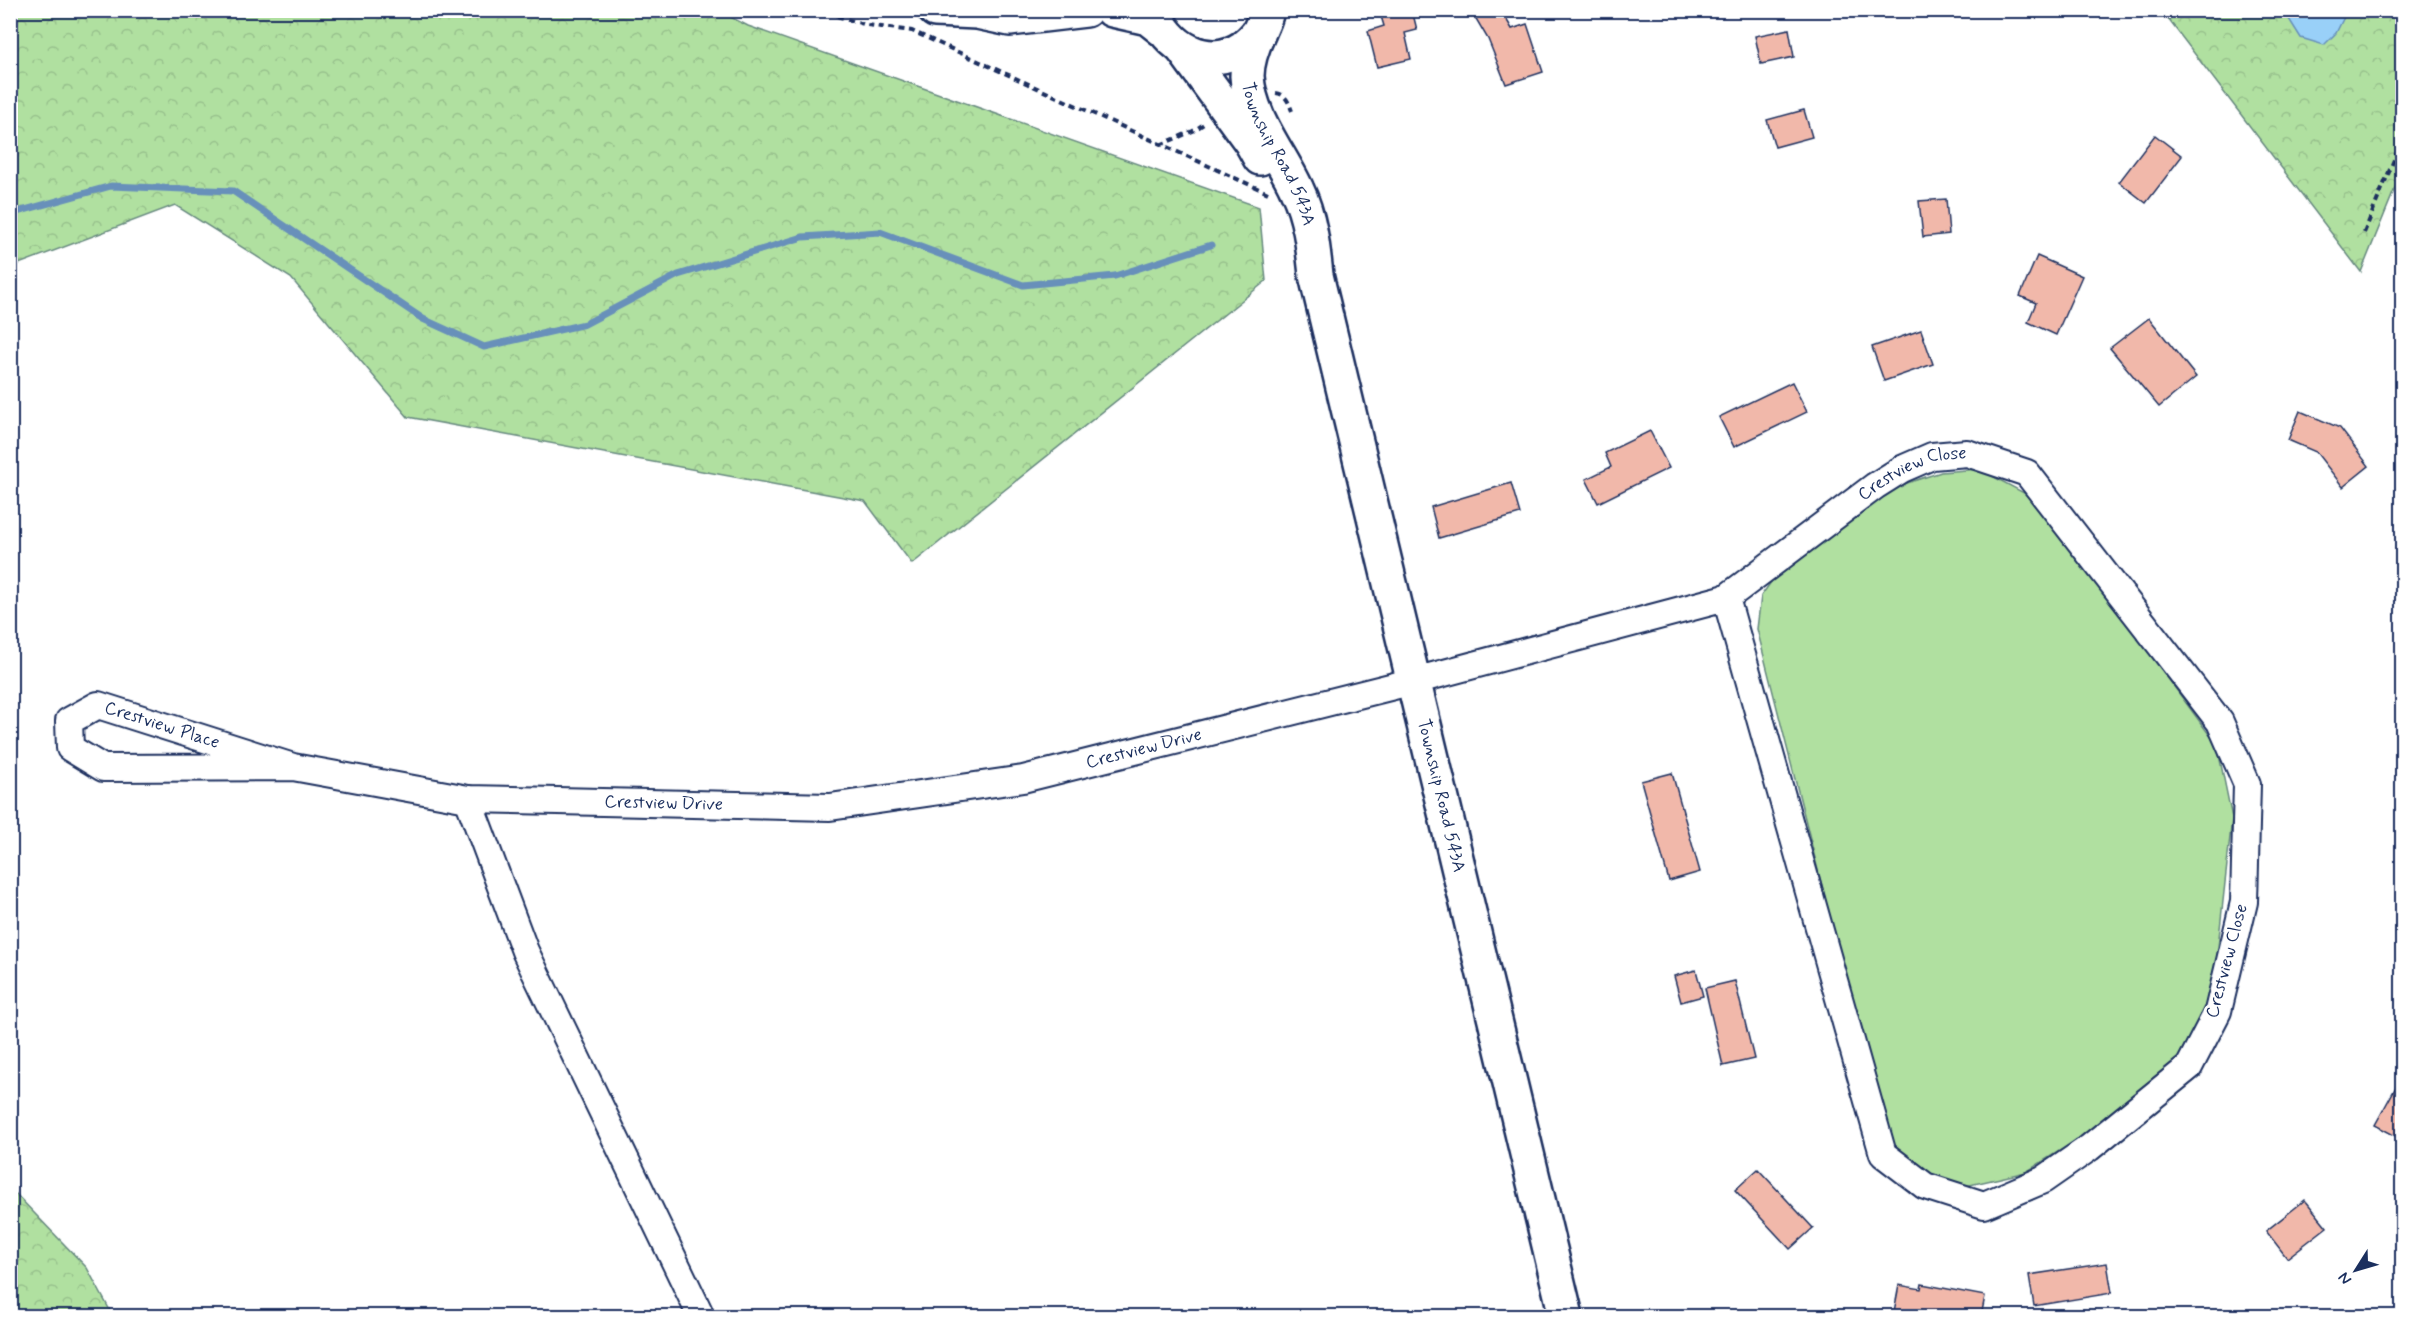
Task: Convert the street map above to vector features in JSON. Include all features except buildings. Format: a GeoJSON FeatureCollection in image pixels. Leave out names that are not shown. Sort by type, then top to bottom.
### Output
{"type":"FeatureCollection","features":[{"type":"Feature","properties":{"kind":"main road"},"geometry":{"type":"LineString","coordinates":[[935,10],[979,11],[1010,19],[1086,10]]}},
{"type":"Feature","properties":{"kind":"main road"},"geometry":{"type":"LineString","coordinates":[[1112,10],[1148,18],[1166,29]]}},
{"type":"Feature","properties":{"kind":"main road","name":"Township Road 543A"},"geometry":{"type":"LineString","coordinates":[[1166,29],[1190,53],[1209,57],[1227,55],[1245,46],[1266,18]]}},
{"type":"Feature","properties":{"kind":"main road","name":"Township Road 543A"},"geometry":{"type":"LineString","coordinates":[[1266,18],[1249,62],[1247,77],[1251,96],[1261,123],[1298,190],[1312,238],[1316,275],[1566,1317]]}},
{"type":"Feature","properties":{"kind":"main road","name":"Township Road 543A"},"geometry":{"type":"LineString","coordinates":[[1166,29],[1251,142],[1282,199],[1302,250],[1316,275]]}},
{"type":"Feature","properties":{"kind":"street","name":"Crestview Close"},"geometry":{"type":"LineString","coordinates":[[1414,681],[1726,598],[1875,486],[1902,469],[1932,456],[1968,453],[2027,473],[2220,722],[2247,784],[2244,902],[2218,1011],[2189,1067],[2089,1149],[2043,1180],[1984,1204],[1925,1186],[1883,1154],[1726,598]]}},
{"type":"Feature","properties":{"kind":"street","name":"Crestview Drive"},"geometry":{"type":"LineString","coordinates":[[468,799],[830,807],[1023,779],[1414,681]]}},
{"type":"Feature","properties":{"kind":"street","name":"Crestview Place"},"geometry":{"type":"LineString","coordinates":[[293,767],[103,768],[70,748],[69,721],[98,705],[293,767],[468,799]]}},
{"type":"Feature","properties":{"kind":"street"},"geometry":{"type":"LineString","coordinates":[[468,799],[525,951],[701,1317]]}},
{"type":"Feature","properties":{"kind":"path"},"geometry":{"type":"LineString","coordinates":[[817,10],[867,25],[912,31],[1282,199]]}},
{"type":"Feature","properties":{"kind":"path"},"geometry":{"type":"LineString","coordinates":[[1160,145],[1193,132],[1211,118]]}},
{"type":"Feature","properties":{"kind":"path"},"geometry":{"type":"LineString","coordinates":[[2364,233],[2403,140]]}},
{"type":"Feature","properties":{"kind":"green space"},"geometry":{"type":"Polygon","coordinates":[[[717,10],[748,26],[1259,207],[1266,281],[912,564],[865,501],[408,417],[291,278],[175,205],[11,267],[11,11],[717,10]]]}},
{"type":"Feature","properties":{"kind":"green space"},"geometry":{"type":"Polygon","coordinates":[[[2162,11],[2402,11],[2402,171],[2361,272],[2162,11]]]}},
{"type":"Feature","properties":{"kind":"green space"},"geometry":{"type":"Polygon","coordinates":[[[1979,469],[2024,493],[2050,518],[2217,745],[2232,818],[2213,993],[2177,1062],[2129,1107],[2026,1172],[1957,1188],[1922,1176],[1895,1147],[1882,1123],[1757,629],[1761,596],[1784,564],[1901,485],[1941,472],[1979,469]]]}},
{"type":"Feature","properties":{"kind":"green space"},"geometry":{"type":"Polygon","coordinates":[[[11,1189],[87,1268],[113,1316],[11,1316],[11,1189]]]}},
{"type":"Feature","properties":{"kind":"water"},"geometry":{"type":"Polygon","coordinates":[[[2284,11],[2347,11],[2336,33],[2324,45],[2301,38],[2284,11]]]}},
{"type":"Feature","properties":{"kind":"waterway"},"geometry":{"type":"LineString","coordinates":[[10,214],[111,186],[233,191],[423,319],[484,347],[585,324],[678,275],[803,237],[880,232],[1023,285],[1115,276],[1211,245]]}}]}
